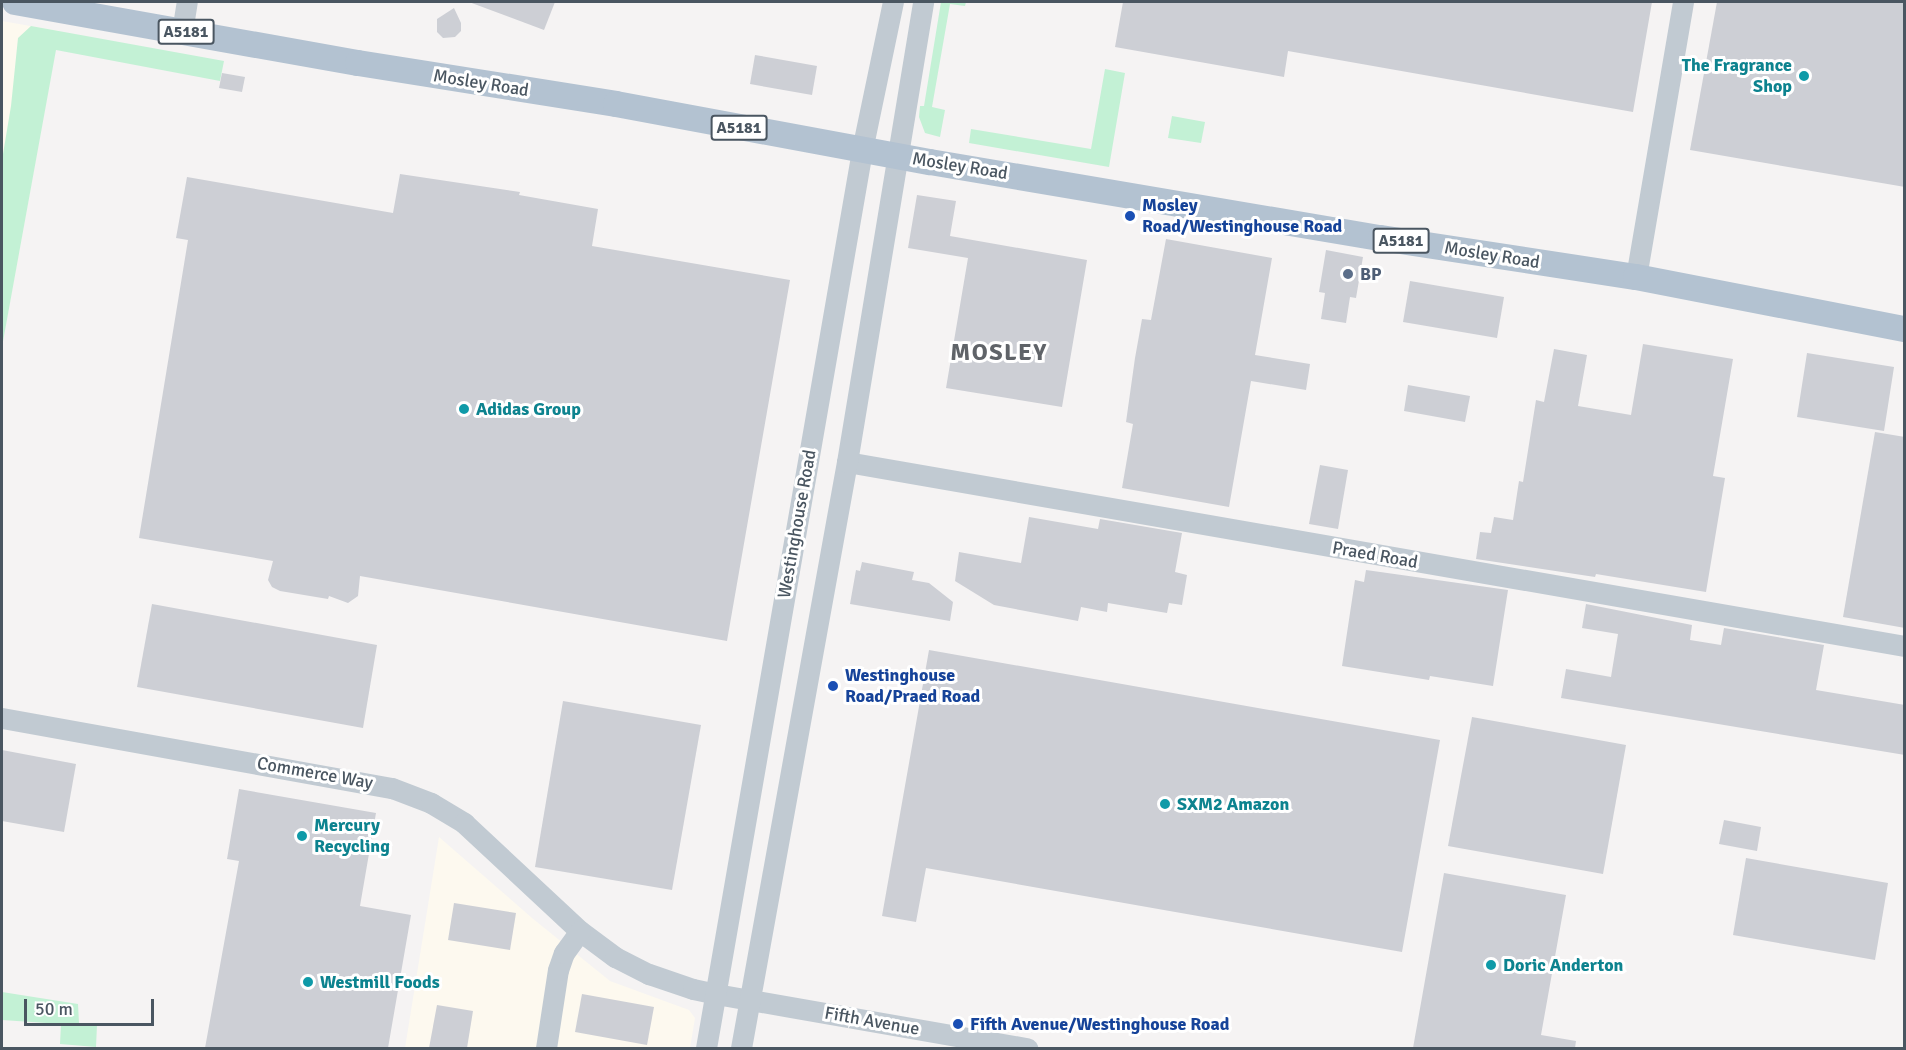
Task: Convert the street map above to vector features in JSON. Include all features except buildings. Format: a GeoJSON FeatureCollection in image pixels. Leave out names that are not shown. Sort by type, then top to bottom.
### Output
{"type":"FeatureCollection","features":[{"type":"Feature","properties":{"kind":"main road","name":"Mosley Road"},"geometry":{"type":"LineString","coordinates":[[15,2],[358,63],[616,104],[897,156],[1381,238],[1636,277],[1905,330]]}},
{"type":"Feature","properties":{"kind":"street"},"geometry":{"type":"LineString","coordinates":[[182,32],[188,2]]}},
{"type":"Feature","properties":{"kind":"street","name":"Westinghouse Road"},"geometry":{"type":"LineString","coordinates":[[706,1048],[862,150],[880,54],[893,2]]}},
{"type":"Feature","properties":{"kind":"street","name":"Westinghouse Road"},"geometry":{"type":"LineString","coordinates":[[741,1048],[802,696],[847,462],[923,2]]}},
{"type":"Feature","properties":{"kind":"street"},"geometry":{"type":"LineString","coordinates":[[1636,277],[1683,2]]}},
{"type":"Feature","properties":{"kind":"street","name":"Praed Road"},"geometry":{"type":"LineString","coordinates":[[847,462],[1905,646]]}},
{"type":"Feature","properties":{"kind":"street"},"geometry":{"type":"LineString","coordinates":[[768,690],[802,696]]}},
{"type":"Feature","properties":{"kind":"street","name":"Commerce Way"},"geometry":{"type":"LineString","coordinates":[[2,718],[359,780],[413,795],[447,811],[480,836],[580,931],[615,957],[649,974],[716,994]]}},
{"type":"Feature","properties":{"kind":"street"},"geometry":{"type":"LineString","coordinates":[[751,789],[785,793]]}},
{"type":"Feature","properties":{"kind":"street"},"geometry":{"type":"LineString","coordinates":[[546,1048],[561,961],[580,931]]}},
{"type":"Feature","properties":{"kind":"street","name":"Fifth Avenue"},"geometry":{"type":"LineString","coordinates":[[716,994],[1027,1048]]}},
{"type":"Feature","properties":{"kind":"shaded area"},"geometry":{"type":"Polygon","coordinates":[[[2,21],[59,31],[2,346],[2,21]]]}},
{"type":"Feature","properties":{"kind":"shaded area"},"geometry":{"type":"Polygon","coordinates":[[[439,837],[532,918],[610,981],[689,1010],[695,1018],[690,1048],[405,1048],[439,837]]]}},
{"type":"Feature","properties":{"kind":"green space"},"geometry":{"type":"Polygon","coordinates":[[[941,2],[966,2],[965,6],[950,4],[932,107],[945,110],[940,137],[925,133],[919,117],[920,106],[924,106],[941,2]]]}},
{"type":"Feature","properties":{"kind":"green space"},"geometry":{"type":"Polygon","coordinates":[[[31,26],[224,61],[220,81],[56,50],[2,347],[2,160],[11,106],[18,38],[31,26]]]}},
{"type":"Feature","properties":{"kind":"green space"},"geometry":{"type":"Polygon","coordinates":[[[1105,69],[1125,73],[1109,167],[969,143],[971,129],[1091,149],[1105,69]]]}},
{"type":"Feature","properties":{"kind":"green space"},"geometry":{"type":"Polygon","coordinates":[[[1172,116],[1205,122],[1201,143],[1168,138],[1172,116]]]}},
{"type":"Feature","properties":{"kind":"green space"},"geometry":{"type":"Polygon","coordinates":[[[2,992],[78,1004],[79,1023],[97,1025],[96,1047],[60,1044],[61,1024],[2,1020],[2,992]]]}},
{"type":"Feature","properties":{"kind":"place","name":"The Fragrance Shop"},"geometry":{"type":"Point","coordinates":[1804,76]}},
{"type":"Feature","properties":{"kind":"place","name":"Mosley Road/Westinghouse Road"},"geometry":{"type":"Point","coordinates":[1130,216]}},
{"type":"Feature","properties":{"kind":"place","name":"BP"},"geometry":{"type":"Point","coordinates":[1348,274]}},
{"type":"Feature","properties":{"kind":"place","name":"Adidas Group"},"geometry":{"type":"Point","coordinates":[464,409]}},
{"type":"Feature","properties":{"kind":"place","name":"Westinghouse Road/Praed Road"},"geometry":{"type":"Point","coordinates":[833,686]}},
{"type":"Feature","properties":{"kind":"place","name":"SXM2 Amazon"},"geometry":{"type":"Point","coordinates":[1165,804]}},
{"type":"Feature","properties":{"kind":"place","name":"Mercury Recycling"},"geometry":{"type":"Point","coordinates":[302,836]}},
{"type":"Feature","properties":{"kind":"place","name":"Doric Anderton"},"geometry":{"type":"Point","coordinates":[1491,965]}},
{"type":"Feature","properties":{"kind":"place","name":"Westmill Foods"},"geometry":{"type":"Point","coordinates":[308,982]}},
{"type":"Feature","properties":{"kind":"place","name":"Fifth Avenue/Westinghouse Road"},"geometry":{"type":"Point","coordinates":[958,1024]}},
{"type":"Feature","properties":{"kind":"district","name":"MOSLEY"},"geometry":{"type":"Point","coordinates":[999,353]}}]}
